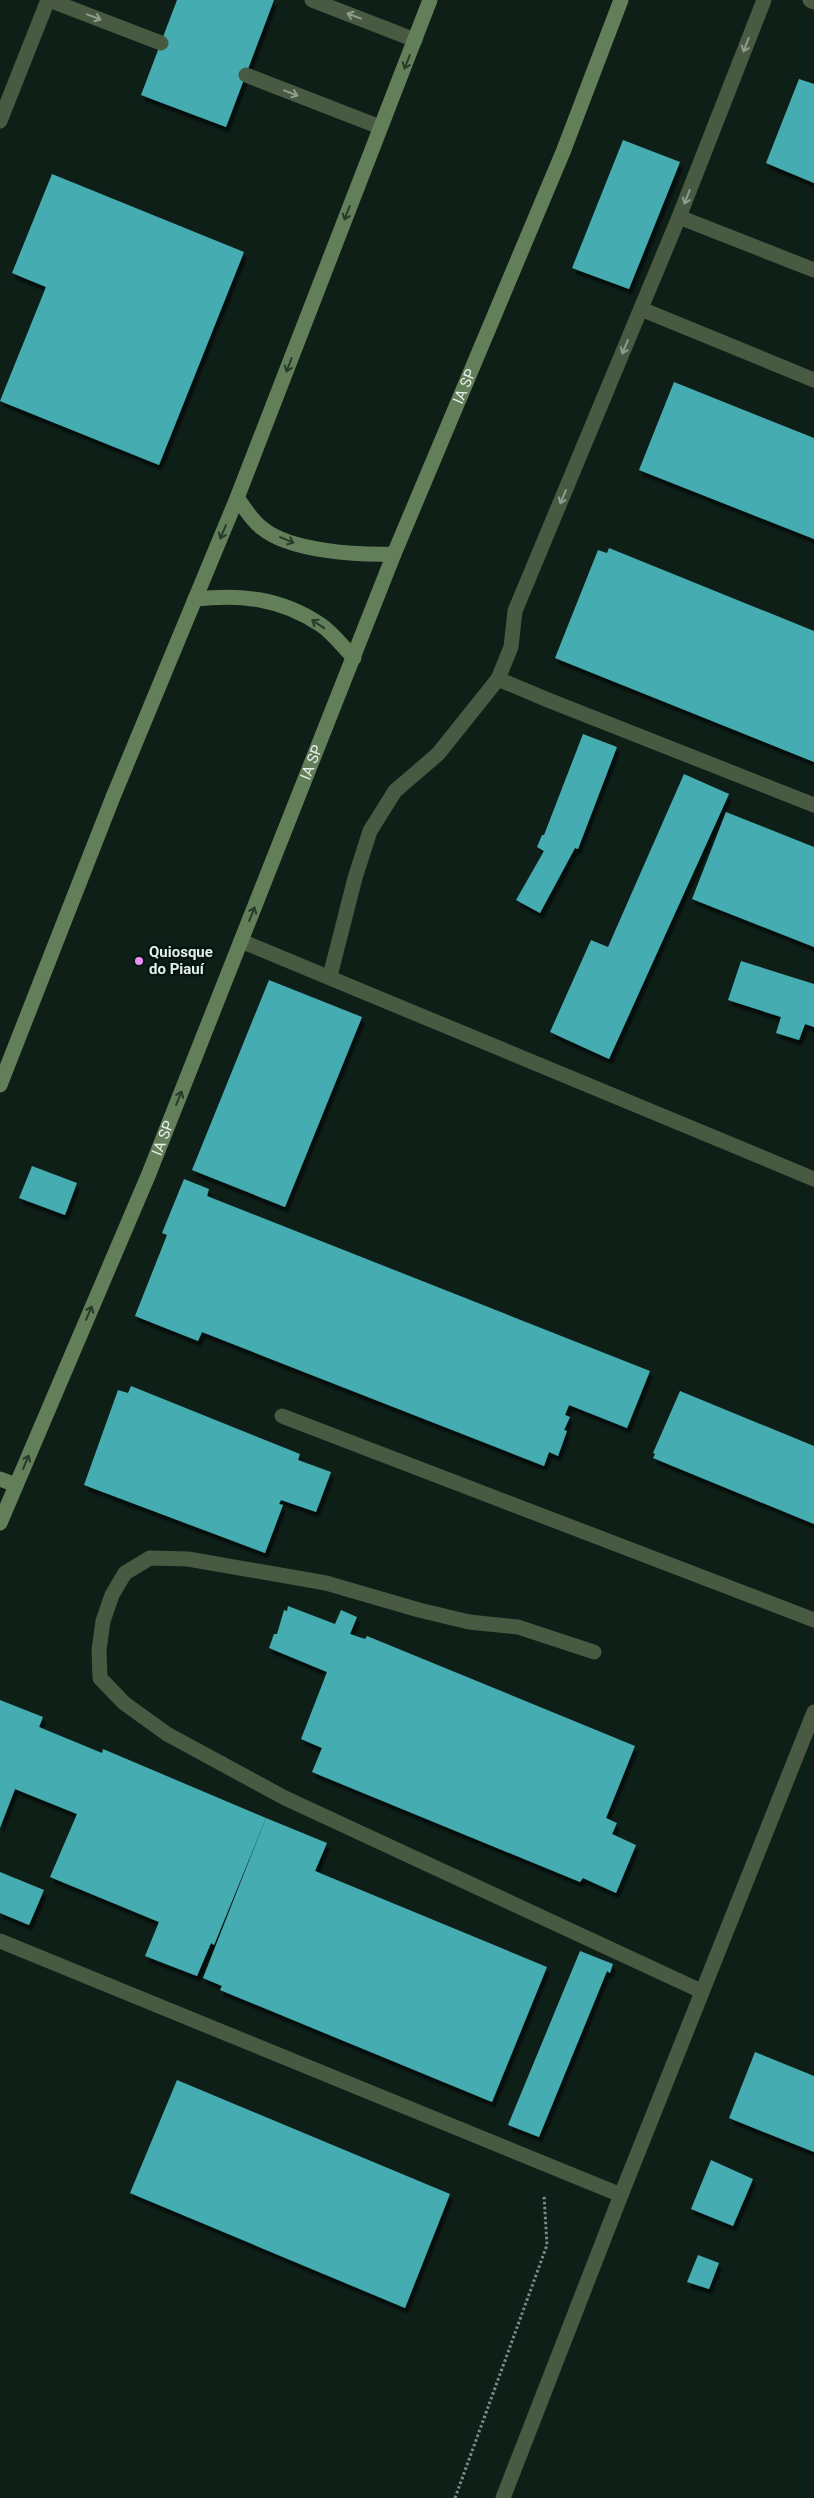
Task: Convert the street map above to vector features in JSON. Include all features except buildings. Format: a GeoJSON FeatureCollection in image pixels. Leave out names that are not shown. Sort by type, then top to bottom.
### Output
{"type":"FeatureCollection","features":[{"type":"Feature","properties":{"kind":"street"},"geometry":{"type":"LineString","coordinates":[[0,1086],[113,797],[237,498],[430,0]]}},
{"type":"Feature","properties":{"kind":"street","name":"IA SP"},"geometry":{"type":"LineString","coordinates":[[0,1523],[148,1176],[394,554],[563,152],[621,0]]}},
{"type":"Feature","properties":{"kind":"street"},"geometry":{"type":"LineString","coordinates":[[237,498],[262,529],[293,543],[360,555],[394,554]]}},
{"type":"Feature","properties":{"kind":"street"},"geometry":{"type":"LineString","coordinates":[[195,599],[228,595],[284,605],[322,625],[354,658]]}},
{"type":"Feature","properties":{"kind":"street"},"geometry":{"type":"LineString","coordinates":[[0,1479],[16,1485]]}},
{"type":"Feature","properties":{"kind":"lane"},"geometry":{"type":"LineString","coordinates":[[0,122],[48,0],[161,42]]}},
{"type":"Feature","properties":{"kind":"lane"},"geometry":{"type":"LineString","coordinates":[[312,0],[415,40]]}},
{"type":"Feature","properties":{"kind":"lane"},"geometry":{"type":"LineString","coordinates":[[330,976],[355,878],[370,831],[395,791],[438,754],[498,678],[511,647],[515,611],[679,217],[764,0]]}},
{"type":"Feature","properties":{"kind":"lane"},"geometry":{"type":"LineString","coordinates":[[810,0],[814,2]]}},
{"type":"Feature","properties":{"kind":"lane"},"geometry":{"type":"LineString","coordinates":[[246,75],[380,127]]}},
{"type":"Feature","properties":{"kind":"lane"},"geometry":{"type":"LineString","coordinates":[[679,217],[814,270]]}},
{"type":"Feature","properties":{"kind":"lane"},"geometry":{"type":"LineString","coordinates":[[641,309],[814,380]]}},
{"type":"Feature","properties":{"kind":"lane"},"geometry":{"type":"LineString","coordinates":[[498,678],[556,704],[814,805]]}},
{"type":"Feature","properties":{"kind":"lane"},"geometry":{"type":"LineString","coordinates":[[241,941],[330,976],[814,1179]]}},
{"type":"Feature","properties":{"kind":"lane"},"geometry":{"type":"LineString","coordinates":[[282,1416],[814,1620]]}},
{"type":"Feature","properties":{"kind":"lane"},"geometry":{"type":"LineString","coordinates":[[594,1652],[518,1627],[469,1622],[419,1610],[326,1583],[188,1559],[150,1558],[125,1574],[112,1596],[103,1621],[99,1650],[100,1678],[124,1703],[167,1734],[285,1798],[702,1990]]}},
{"type":"Feature","properties":{"kind":"lane"},"geometry":{"type":"LineString","coordinates":[[504,2498],[620,2195],[814,1712]]}},
{"type":"Feature","properties":{"kind":"lane"},"geometry":{"type":"LineString","coordinates":[[0,1941],[620,2195]]}},
{"type":"Feature","properties":{"kind":"path"},"geometry":{"type":"LineString","coordinates":[[455,2498],[547,2245],[542,2164]]}},
{"type":"Feature","properties":{"kind":"place","name":"Quiosque do Piauí"},"geometry":{"type":"Point","coordinates":[139,961]}}]}
